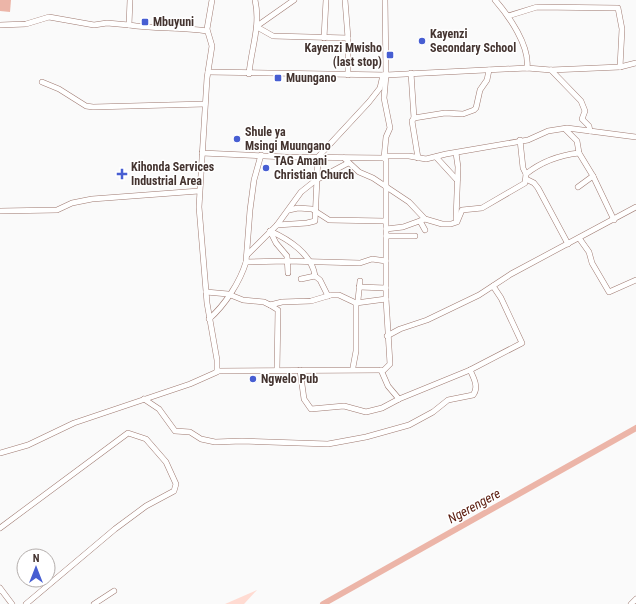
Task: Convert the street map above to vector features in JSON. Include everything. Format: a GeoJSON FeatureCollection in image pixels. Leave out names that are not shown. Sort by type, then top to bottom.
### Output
{"type":"FeatureCollection","features":[{"type":"Feature","properties":{"kind":"street"},"geometry":{"type":"LineString","coordinates":[[129,25],[130,0]]}},
{"type":"Feature","properties":{"kind":"street"},"geometry":{"type":"LineString","coordinates":[[212,0],[207,31],[212,43],[205,104],[199,191],[206,292],[217,371]]}},
{"type":"Feature","properties":{"kind":"street"},"geometry":{"type":"LineString","coordinates":[[249,74],[251,53],[257,27],[255,0]]}},
{"type":"Feature","properties":{"kind":"street"},"geometry":{"type":"LineString","coordinates":[[257,27],[294,0]]}},
{"type":"Feature","properties":{"kind":"street"},"geometry":{"type":"LineString","coordinates":[[324,38],[326,0]]}},
{"type":"Feature","properties":{"kind":"street"},"geometry":{"type":"LineString","coordinates":[[345,0],[348,38],[348,75]]}},
{"type":"Feature","properties":{"kind":"street"},"geometry":{"type":"LineString","coordinates":[[0,453],[28,445],[74,423],[215,374],[217,371],[381,370],[388,368],[390,364],[387,336],[385,221],[386,160],[384,157],[385,139],[390,128],[384,98],[385,0]]}},
{"type":"Feature","properties":{"kind":"street"},"geometry":{"type":"LineString","coordinates":[[495,0],[508,16],[525,50],[527,56],[527,68]]}},
{"type":"Feature","properties":{"kind":"street"},"geometry":{"type":"LineString","coordinates":[[508,16],[537,7],[618,8],[622,29],[620,67]]}},
{"type":"Feature","properties":{"kind":"street"},"geometry":{"type":"LineString","coordinates":[[0,25],[26,24],[49,17],[94,25],[107,23],[207,31]]}},
{"type":"Feature","properties":{"kind":"street"},"geometry":{"type":"LineString","coordinates":[[257,27],[273,36],[348,38]]}},
{"type":"Feature","properties":{"kind":"street"},"geometry":{"type":"LineString","coordinates":[[208,72],[249,74],[385,75],[527,68],[551,70],[620,67],[635,64]]}},
{"type":"Feature","properties":{"kind":"street"},"geometry":{"type":"LineString","coordinates":[[414,118],[445,113],[463,114],[474,110],[476,108],[480,90],[487,80],[489,70]]}},
{"type":"Feature","properties":{"kind":"street"},"geometry":{"type":"LineString","coordinates":[[551,70],[581,101],[586,111],[582,119],[589,126],[590,131]]}},
{"type":"Feature","properties":{"kind":"street"},"geometry":{"type":"LineString","coordinates":[[411,73],[414,118],[412,121],[418,158]]}},
{"type":"Feature","properties":{"kind":"street"},"geometry":{"type":"LineString","coordinates":[[277,224],[307,223],[315,221],[318,157],[369,102],[380,88],[385,75]]}},
{"type":"Feature","properties":{"kind":"street"},"geometry":{"type":"LineString","coordinates":[[42,82],[59,89],[86,106],[93,107],[205,104]]}},
{"type":"Feature","properties":{"kind":"street"},"geometry":{"type":"LineString","coordinates":[[564,128],[577,141],[579,153],[593,176],[614,220]]}},
{"type":"Feature","properties":{"kind":"street"},"geometry":{"type":"LineString","coordinates":[[202,153],[344,158],[409,156],[426,159],[520,140],[528,140],[548,131],[564,128],[636,137]]}},
{"type":"Feature","properties":{"kind":"street"},"geometry":{"type":"LineString","coordinates":[[456,222],[462,210],[482,208],[525,183],[526,177],[523,168],[520,140]]}},
{"type":"Feature","properties":{"kind":"street"},"geometry":{"type":"LineString","coordinates":[[456,153],[456,222]]}},
{"type":"Feature","properties":{"kind":"street"},"geometry":{"type":"LineString","coordinates":[[526,177],[553,158],[579,153]]}},
{"type":"Feature","properties":{"kind":"street"},"geometry":{"type":"LineString","coordinates":[[209,319],[217,312],[242,274],[246,259],[251,203],[261,155]]}},
{"type":"Feature","properties":{"kind":"street"},"geometry":{"type":"LineString","coordinates":[[436,157],[457,180]]}},
{"type":"Feature","properties":{"kind":"street"},"geometry":{"type":"LineString","coordinates":[[344,158],[359,172],[409,202],[422,220],[425,230]]}},
{"type":"Feature","properties":{"kind":"street"},"geometry":{"type":"LineString","coordinates":[[246,259],[277,224],[301,192],[316,180],[348,163]]}},
{"type":"Feature","properties":{"kind":"street"},"geometry":{"type":"LineString","coordinates":[[578,187],[593,176]]}},
{"type":"Feature","properties":{"kind":"street"},"geometry":{"type":"LineString","coordinates":[[526,177],[538,188],[568,244]]}},
{"type":"Feature","properties":{"kind":"street"},"geometry":{"type":"LineString","coordinates":[[0,210],[57,210],[79,201],[92,199],[199,191]]}},
{"type":"Feature","properties":{"kind":"street"},"geometry":{"type":"LineString","coordinates":[[288,210],[298,208],[316,210],[328,220],[385,221]]}},
{"type":"Feature","properties":{"kind":"street"},"geometry":{"type":"LineString","coordinates":[[387,336],[400,329],[427,320],[447,311],[568,244],[636,209]]}},
{"type":"Feature","properties":{"kind":"street"},"geometry":{"type":"LineString","coordinates":[[386,229],[403,227],[422,220],[442,224],[456,222]]}},
{"type":"Feature","properties":{"kind":"street"},"geometry":{"type":"LineString","coordinates":[[270,231],[276,243],[287,256],[288,273]]}},
{"type":"Feature","properties":{"kind":"street"},"geometry":{"type":"LineString","coordinates":[[270,231],[301,249],[307,261],[314,268],[315,276],[320,280],[328,296]]}},
{"type":"Feature","properties":{"kind":"street"},"geometry":{"type":"LineString","coordinates":[[386,236],[415,236]]}},
{"type":"Feature","properties":{"kind":"street"},"geometry":{"type":"LineString","coordinates":[[580,238],[589,252],[592,263],[597,269],[609,292],[636,280]]}},
{"type":"Feature","properties":{"kind":"street"},"geometry":{"type":"LineString","coordinates":[[246,259],[360,263],[372,259],[386,261]]}},
{"type":"Feature","properties":{"kind":"street"},"geometry":{"type":"LineString","coordinates":[[301,279],[315,276]]}},
{"type":"Feature","properties":{"kind":"street"},"geometry":{"type":"LineString","coordinates":[[353,367],[356,351],[359,284],[386,288]]}},
{"type":"Feature","properties":{"kind":"street"},"geometry":{"type":"LineString","coordinates":[[300,370],[304,399],[311,410],[344,406],[366,412],[382,408],[399,398],[470,370],[522,343],[501,298],[492,286]]}},
{"type":"Feature","properties":{"kind":"street"},"geometry":{"type":"LineString","coordinates":[[206,292],[228,294],[243,300],[264,302],[278,310],[277,370]]}},
{"type":"Feature","properties":{"kind":"street"},"geometry":{"type":"LineString","coordinates":[[270,305],[282,302],[311,301],[328,296],[339,295],[357,302],[386,299]]}},
{"type":"Feature","properties":{"kind":"street"},"geometry":{"type":"LineString","coordinates":[[381,370],[388,386],[399,398]]}},
{"type":"Feature","properties":{"kind":"street"},"geometry":{"type":"LineString","coordinates":[[144,399],[159,409],[175,431],[190,432],[206,440],[215,442],[242,441],[328,444],[366,437],[409,425],[433,412],[448,400],[472,395],[475,392],[476,386],[470,370]]}},
{"type":"Feature","properties":{"kind":"street"},"geometry":{"type":"LineString","coordinates":[[0,528],[128,433],[146,439],[166,462],[176,484],[174,491],[146,506],[115,529],[26,604]]}},
{"type":"Feature","properties":{"kind":"street"},"geometry":{"type":"LineString","coordinates":[[0,588],[12,604]]}},
{"type":"Feature","properties":{"kind":"street"},"geometry":{"type":"LineString","coordinates":[[94,604],[114,591]]}},
{"type":"Feature","properties":{"kind":"street"},"geometry":{"type":"LineString","coordinates":[[631,604],[636,600]]}},
{"type":"Feature","properties":{"kind":"shaded area"},"geometry":{"type":"Polygon","coordinates":[[[0,0],[11,0],[10,12],[0,11],[0,0]]]}},
{"type":"Feature","properties":{"kind":"shaded area"},"geometry":{"type":"Polygon","coordinates":[[[257,590],[244,604],[225,604],[257,590]]]}},
{"type":"Feature","properties":{"kind":"waterway","name":"Ngerengere"},"geometry":{"type":"LineString","coordinates":[[323,604],[636,428]]}},
{"type":"Feature","properties":{"kind":"place","name":"Mbuyuni"},"geometry":{"type":"Point","coordinates":[145,22]}},
{"type":"Feature","properties":{"kind":"place","name":"Kayenzi Secondary School"},"geometry":{"type":"Point","coordinates":[422,41]}},
{"type":"Feature","properties":{"kind":"place","name":"Kayenzi Mwisho (last stop)"},"geometry":{"type":"Point","coordinates":[390,55]}},
{"type":"Feature","properties":{"kind":"place","name":"Muungano"},"geometry":{"type":"Point","coordinates":[278,78]}},
{"type":"Feature","properties":{"kind":"place","name":"Shule ya Msingi Muungano"},"geometry":{"type":"Point","coordinates":[237,139]}},
{"type":"Feature","properties":{"kind":"place","name":"TAG Amani Christian Church"},"geometry":{"type":"Point","coordinates":[266,168]}},
{"type":"Feature","properties":{"kind":"place","name":"Kihonda Services Industrial Area"},"geometry":{"type":"Point","coordinates":[122,174]}},
{"type":"Feature","properties":{"kind":"place","name":"Ngwelo Pub"},"geometry":{"type":"Point","coordinates":[253,379]}}]}
